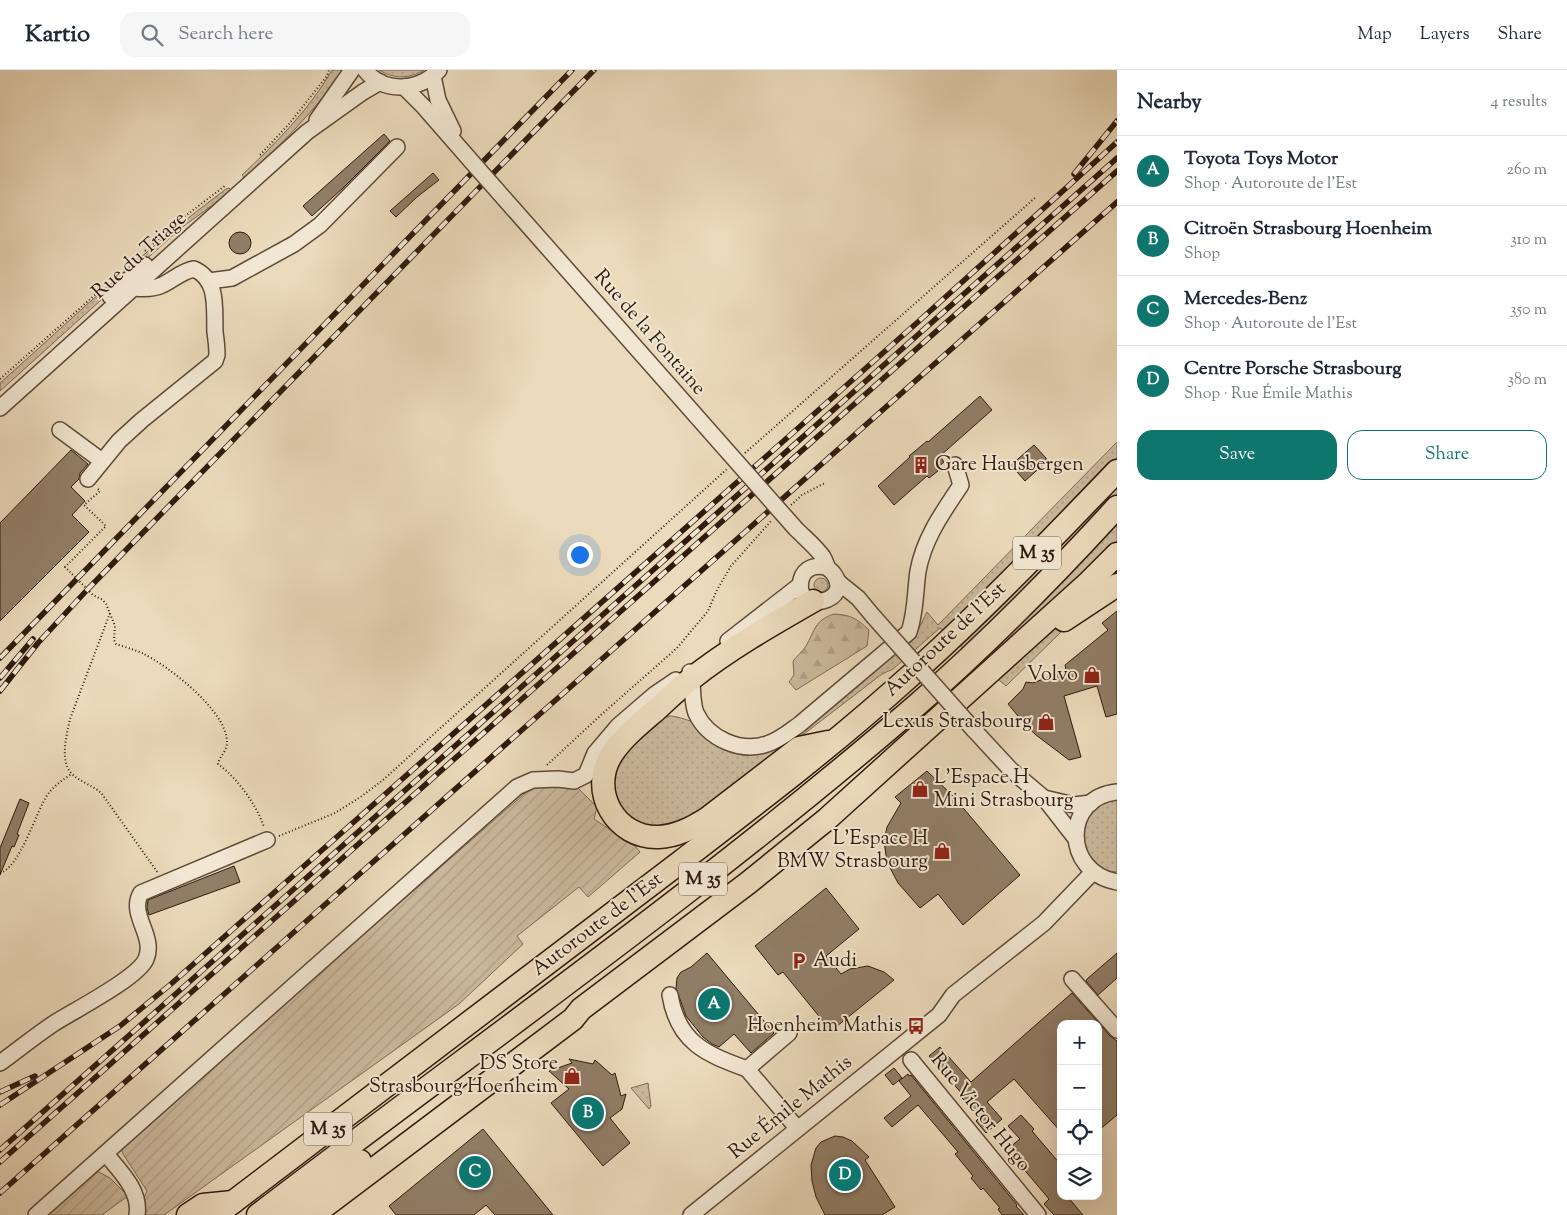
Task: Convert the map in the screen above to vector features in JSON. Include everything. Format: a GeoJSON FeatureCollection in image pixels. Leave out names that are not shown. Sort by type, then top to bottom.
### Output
{"type":"FeatureCollection","features":[{"type":"Feature","properties":{"kind":"highway","name":"Autoroute de l’Est"},"geometry":{"type":"LineString","coordinates":[[224,1208],[760,801],[832,742],[901,684],[956,634],[999,593],[1117,471]]}},
{"type":"Feature","properties":{"kind":"highway","name":"Autoroute de l’Est"},"geometry":{"type":"LineString","coordinates":[[258,1215],[624,940],[776,822],[919,703],[976,651],[1072,556],[1117,507]]}},
{"type":"Feature","properties":{"kind":"highway"},"geometry":{"type":"LineString","coordinates":[[284,1215],[508,1056],[570,1013],[581,1009],[800,841],[1087,584],[1117,554]]}},
{"type":"Feature","properties":{"kind":"highway"},"geometry":{"type":"LineString","coordinates":[[993,668],[1117,585]]}},
{"type":"Feature","properties":{"kind":"highway"},"geometry":{"type":"LineString","coordinates":[[815,595],[690,674],[618,746],[605,766],[602,777],[603,790],[609,809],[622,824],[645,836],[671,836],[684,832],[708,818],[799,748],[832,742]]}},
{"type":"Feature","properties":{"kind":"highway"},"geometry":{"type":"LineString","coordinates":[[313,1215],[574,1019],[581,1009]]}},
{"type":"Feature","properties":{"kind":"highway"},"geometry":{"type":"LineString","coordinates":[[188,1215],[203,1205],[224,1208]]}},
{"type":"Feature","properties":{"kind":"street","name":"Rue du Triage"},"geometry":{"type":"LineString","coordinates":[[307,132],[352,70]]}},
{"type":"Feature","properties":{"kind":"street"},"geometry":{"type":"LineString","coordinates":[[365,70],[380,82],[404,87],[419,84],[436,73]]}},
{"type":"Feature","properties":{"kind":"street","name":"Rue de la Fontaine"},"geometry":{"type":"LineString","coordinates":[[436,73],[438,100],[446,120],[472,162]]}},
{"type":"Feature","properties":{"kind":"street","name":"Rue du Triage"},"geometry":{"type":"LineString","coordinates":[[0,408],[307,132],[380,82]]}},
{"type":"Feature","properties":{"kind":"street","name":"Rue de la Fontaine"},"geometry":{"type":"LineString","coordinates":[[404,87],[424,107],[823,558],[837,582],[858,598],[1011,770],[1044,798],[1076,839],[1076,846],[1082,860],[1093,872]]}},
{"type":"Feature","properties":{"kind":"street"},"geometry":{"type":"LineString","coordinates":[[209,281],[232,278],[294,244],[320,225],[397,147]]}},
{"type":"Feature","properties":{"kind":"street"},"geometry":{"type":"LineString","coordinates":[[0,395],[177,236],[215,215]]}},
{"type":"Feature","properties":{"kind":"street"},"geometry":{"type":"LineString","coordinates":[[88,478],[119,441],[142,420],[212,365],[217,355],[215,302],[209,281],[205,276],[194,269],[187,270],[161,286],[146,289],[135,288]]}},
{"type":"Feature","properties":{"kind":"street"},"geometry":{"type":"LineString","coordinates":[[60,430],[102,461]]}},
{"type":"Feature","properties":{"kind":"street"},"geometry":{"type":"LineString","coordinates":[[36,1215],[518,787],[533,780],[558,779],[574,782],[586,775],[596,753],[618,726],[654,695],[690,674],[692,702],[697,715],[716,736],[728,743],[742,746],[768,744],[800,724],[909,632],[914,617],[918,572],[924,550],[935,524],[961,485],[955,465]]}},
{"type":"Feature","properties":{"kind":"street","name":"Rue de la Fontaine"},"geometry":{"type":"LineString","coordinates":[[796,529],[806,550],[807,570]]}},
{"type":"Feature","properties":{"kind":"street"},"geometry":{"type":"LineString","coordinates":[[828,568],[817,566],[807,570],[801,580],[815,595],[837,587],[837,582]]}},
{"type":"Feature","properties":{"kind":"street","name":"Rue de la Fontaine"},"geometry":{"type":"LineString","coordinates":[[815,595],[853,605],[873,616]]}},
{"type":"Feature","properties":{"kind":"street","name":"Rue de la Fontaine"},"geometry":{"type":"LineString","coordinates":[[1044,798],[1074,805],[1091,803],[1101,796],[1117,792]]}},
{"type":"Feature","properties":{"kind":"street"},"geometry":{"type":"LineString","coordinates":[[1076,839],[1080,817],[1091,803]]}},
{"type":"Feature","properties":{"kind":"street"},"geometry":{"type":"LineString","coordinates":[[0,1062],[51,1025],[130,977],[142,967],[146,961],[149,947],[136,902],[144,890],[267,840]]}},
{"type":"Feature","properties":{"kind":"street"},"geometry":{"type":"LineString","coordinates":[[1093,872],[1107,880],[1117,882]]}},
{"type":"Feature","properties":{"kind":"street","name":"Rue Émile Mathis"},"geometry":{"type":"LineString","coordinates":[[691,1215],[939,1014],[953,995],[1044,923],[1093,872]]}},
{"type":"Feature","properties":{"kind":"street"},"geometry":{"type":"LineString","coordinates":[[1072,979],[1117,1030]]}},
{"type":"Feature","properties":{"kind":"street"},"geometry":{"type":"LineString","coordinates":[[670,995],[677,1018],[692,1041],[709,1055],[747,1069],[797,1128]]}},
{"type":"Feature","properties":{"kind":"street"},"geometry":{"type":"LineString","coordinates":[[747,1069],[789,1032]]}},
{"type":"Feature","properties":{"kind":"street","name":"Rue Victor Hugo"},"geometry":{"type":"LineString","coordinates":[[911,1060],[1038,1215]]}},
{"type":"Feature","properties":{"kind":"street"},"geometry":{"type":"LineString","coordinates":[[106,1154],[131,1185],[138,1207],[137,1215]]}},
{"type":"Feature","properties":{"kind":"path"},"geometry":{"type":"LineString","coordinates":[[254,160],[289,124],[329,70]]}},
{"type":"Feature","properties":{"kind":"path"},"geometry":{"type":"LineString","coordinates":[[144,252],[180,220],[228,184]]}},
{"type":"Feature","properties":{"kind":"path"},"geometry":{"type":"LineString","coordinates":[[740,457],[1036,197]]}},
{"type":"Feature","properties":{"kind":"path"},"geometry":{"type":"LineString","coordinates":[[0,379],[101,290]]}},
{"type":"Feature","properties":{"kind":"path"},"geometry":{"type":"LineString","coordinates":[[88,478],[100,491],[84,505],[106,526],[65,568],[93,595],[103,600],[115,626],[114,640],[116,644],[140,652],[180,677],[216,714],[227,743],[218,764],[242,788],[258,812],[267,840],[335,814],[383,780],[733,464]]}},
{"type":"Feature","properties":{"kind":"path"},"geometry":{"type":"LineString","coordinates":[[788,507],[802,495],[825,483]]}},
{"type":"Feature","properties":{"kind":"path"},"geometry":{"type":"LineString","coordinates":[[537,780],[548,764],[676,648],[708,611],[730,566],[773,518]]}},
{"type":"Feature","properties":{"kind":"path"},"geometry":{"type":"LineString","coordinates":[[110,613],[70,719],[65,751],[66,761],[72,774],[102,794],[164,882]]}},
{"type":"Feature","properties":{"kind":"path"},"geometry":{"type":"LineString","coordinates":[[0,873],[7,871],[15,860],[48,795],[63,779],[72,774]]}},
{"type":"Feature","properties":{"kind":"green space"},"geometry":{"type":"Polygon","coordinates":[[[332,70],[344,70],[297,127],[245,179],[242,175],[291,126],[313,99],[332,70]]]}},
{"type":"Feature","properties":{"kind":"green space"},"geometry":{"type":"Polygon","coordinates":[[[379,70],[424,70],[413,75],[401,77],[379,70]]]}},
{"type":"Feature","properties":{"kind":"green space"},"geometry":{"type":"Polygon","coordinates":[[[229,188],[231,190],[228,194],[181,228],[0,391],[0,383],[111,283],[167,235],[229,188]]]}},
{"type":"Feature","properties":{"kind":"green space"},"geometry":{"type":"Polygon","coordinates":[[[1117,442],[1117,577],[1006,686],[940,628],[893,669],[882,674],[705,810],[669,825],[650,826],[640,824],[631,819],[616,806],[613,765],[655,723],[668,716],[675,717],[699,724],[763,751],[914,638],[927,612],[938,625],[1117,442]]]}},
{"type":"Feature","properties":{"kind":"green space"},"geometry":{"type":"Polygon","coordinates":[[[821,578],[826,580],[828,585],[826,590],[821,592],[816,590],[814,585],[816,580],[821,578]]]}},
{"type":"Feature","properties":{"kind":"green space"},"geometry":{"type":"Polygon","coordinates":[[[834,614],[853,618],[869,630],[867,646],[796,690],[789,682],[794,675],[793,661],[805,648],[819,623],[834,614]]]}},
{"type":"Feature","properties":{"kind":"green space"},"geometry":{"type":"Polygon","coordinates":[[[532,787],[578,788],[597,807],[594,819],[635,846],[640,852],[588,897],[579,887],[517,936],[523,944],[459,1004],[164,1215],[145,1215],[144,1198],[147,1191],[123,1154],[121,1147],[532,787]]]}},
{"type":"Feature","properties":{"kind":"green space"},"geometry":{"type":"Polygon","coordinates":[[[1117,798],[1117,872],[1108,871],[1096,866],[1082,846],[1083,823],[1097,804],[1117,798]]]}},
{"type":"Feature","properties":{"kind":"green space"},"geometry":{"type":"Polygon","coordinates":[[[648,1083],[651,1106],[649,1109],[631,1088],[648,1083]]]}},
{"type":"Feature","properties":{"kind":"green space"},"geometry":{"type":"Polygon","coordinates":[[[95,1170],[110,1178],[128,1196],[103,1215],[43,1215],[95,1170]]]}},
{"type":"Feature","properties":{"kind":"building"},"geometry":{"type":"Polygon","coordinates":[[[384,134],[390,141],[312,216],[303,206],[384,134]]]}},
{"type":"Feature","properties":{"kind":"building"},"geometry":{"type":"Polygon","coordinates":[[[433,173],[439,180],[396,217],[390,211],[433,173]]]}},
{"type":"Feature","properties":{"kind":"building"},"geometry":{"type":"Polygon","coordinates":[[[240,232],[248,235],[251,243],[248,251],[240,254],[232,251],[229,243],[232,235],[240,232]]]}},
{"type":"Feature","properties":{"kind":"building"},"geometry":{"type":"Polygon","coordinates":[[[980,396],[992,410],[940,456],[944,462],[936,469],[938,471],[929,478],[927,476],[894,505],[878,486],[909,456],[928,442],[980,396]]]}},
{"type":"Feature","properties":{"kind":"building"},"geometry":{"type":"Polygon","coordinates":[[[1034,445],[1046,458],[1046,462],[1025,481],[1011,465],[1034,445]]]}},
{"type":"Feature","properties":{"kind":"building"},"geometry":{"type":"Polygon","coordinates":[[[71,450],[88,464],[80,473],[79,479],[71,487],[85,501],[72,515],[89,532],[0,621],[0,523],[71,450]]]}},
{"type":"Feature","properties":{"kind":"building"},"geometry":{"type":"Polygon","coordinates":[[[1117,611],[1117,714],[1106,717],[1097,686],[1064,696],[1081,757],[1069,760],[1036,735],[1017,717],[1008,704],[1023,689],[1026,682],[1033,683],[1066,670],[1065,665],[1108,630],[1102,623],[1117,611]]]}},
{"type":"Feature","properties":{"kind":"building","name":"L'Espace H BMW Strasbourg"},"geometry":{"type":"Polygon","coordinates":[[[927,771],[953,796],[1020,875],[963,925],[938,894],[920,908],[898,883],[887,862],[884,841],[887,827],[901,803],[895,797],[927,771]]]}},
{"type":"Feature","properties":{"kind":"building"},"geometry":{"type":"Polygon","coordinates":[[[20,799],[29,803],[17,834],[19,835],[14,847],[12,846],[0,875],[0,848],[20,799]]]}},
{"type":"Feature","properties":{"kind":"building"},"geometry":{"type":"Polygon","coordinates":[[[234,866],[240,882],[149,915],[147,908],[148,900],[234,866]]]}},
{"type":"Feature","properties":{"kind":"building","name":"Audi"},"geometry":{"type":"Polygon","coordinates":[[[826,888],[859,929],[826,956],[841,974],[850,969],[868,966],[884,972],[894,980],[831,1031],[783,972],[778,975],[755,946],[826,888]]]}},
{"type":"Feature","properties":{"kind":"building"},"geometry":{"type":"Polygon","coordinates":[[[707,953],[774,1033],[751,1053],[734,1034],[719,1047],[712,1044],[703,1037],[686,1016],[676,988],[677,978],[681,972],[691,967],[707,953]]]}},
{"type":"Feature","properties":{"kind":"building"},"geometry":{"type":"Polygon","coordinates":[[[1117,953],[1117,978],[1098,995],[1086,981],[1117,953]]]}},
{"type":"Feature","properties":{"kind":"building"},"geometry":{"type":"Polygon","coordinates":[[[1072,993],[1096,1020],[1057,1020],[1057,1127],[1014,1079],[987,1102],[1002,1119],[986,1133],[976,1121],[979,1118],[962,1098],[964,1096],[929,1056],[940,1047],[971,1082],[1072,993]]]}},
{"type":"Feature","properties":{"kind":"building"},"geometry":{"type":"Polygon","coordinates":[[[1102,1027],[1117,1041],[1117,1115],[1102,1128],[1102,1027]]]}},
{"type":"Feature","properties":{"kind":"building"},"geometry":{"type":"Polygon","coordinates":[[[569,1059],[593,1064],[595,1060],[612,1075],[615,1073],[621,1096],[626,1094],[622,1109],[610,1118],[630,1143],[603,1166],[551,1103],[569,1089],[549,1071],[572,1063],[569,1059]]]}},
{"type":"Feature","properties":{"kind":"building"},"geometry":{"type":"Polygon","coordinates":[[[894,1068],[902,1078],[893,1085],[885,1075],[894,1068]]]}},
{"type":"Feature","properties":{"kind":"building"},"geometry":{"type":"Polygon","coordinates":[[[908,1074],[909,1076],[911,1075],[1024,1215],[1002,1215],[998,1209],[1000,1208],[983,1188],[981,1190],[971,1178],[973,1176],[955,1154],[958,1152],[918,1105],[892,1127],[884,1118],[911,1096],[899,1081],[908,1074]]]}},
{"type":"Feature","properties":{"kind":"building"},"geometry":{"type":"Polygon","coordinates":[[[1021,1115],[1034,1129],[1032,1131],[1057,1160],[1057,1200],[1070,1200],[1083,1215],[1054,1215],[1044,1204],[1049,1199],[1010,1153],[1012,1151],[1010,1147],[1020,1139],[1008,1126],[1021,1115]]]}},
{"type":"Feature","properties":{"kind":"building"},"geometry":{"type":"Polygon","coordinates":[[[483,1129],[553,1215],[495,1215],[486,1205],[474,1215],[396,1215],[389,1206],[483,1129]]]}},
{"type":"Feature","properties":{"kind":"building"},"geometry":{"type":"Polygon","coordinates":[[[835,1136],[852,1141],[869,1157],[865,1160],[895,1207],[882,1215],[825,1215],[816,1197],[811,1165],[816,1148],[821,1142],[835,1136]]]}},
{"type":"Feature","properties":{"kind":"railway"},"geometry":{"type":"LineString","coordinates":[[0,658],[572,70]]}},
{"type":"Feature","properties":{"kind":"railway"},"geometry":{"type":"LineString","coordinates":[[0,691],[38,643],[87,590],[594,70]]}},
{"type":"Feature","properties":{"kind":"railway"},"geometry":{"type":"LineString","coordinates":[[1074,174],[1117,121]]}},
{"type":"Feature","properties":{"kind":"railway"},"geometry":{"type":"LineString","coordinates":[[0,1105],[120,1026],[171,984],[919,321],[1117,142]]}},
{"type":"Feature","properties":{"kind":"railway"},"geometry":{"type":"LineString","coordinates":[[0,1150],[1117,158]]}},
{"type":"Feature","properties":{"kind":"railway"},"geometry":{"type":"LineString","coordinates":[[0,1162],[1117,171]]}},
{"type":"Feature","properties":{"kind":"railway"},"geometry":{"type":"LineString","coordinates":[[0,1193],[1117,202]]}},
{"type":"Feature","properties":{"kind":"railway"},"geometry":{"type":"LineString","coordinates":[[0,678],[33,639]]}},
{"type":"Feature","properties":{"kind":"railway"},"geometry":{"type":"LineString","coordinates":[[0,1092],[35,1076]]}},
{"type":"Feature","properties":{"kind":"place","name":"Gare Hausbergen"},"geometry":{"type":"Point","coordinates":[921,465]}},
{"type":"Feature","properties":{"kind":"place","name":"Volvo"},"geometry":{"type":"Point","coordinates":[1092,675]}},
{"type":"Feature","properties":{"kind":"place","name":"Lexus Strasbourg"},"geometry":{"type":"Point","coordinates":[1046,722]}},
{"type":"Feature","properties":{"kind":"place","name":"L'Espace H Mini Strasbourg"},"geometry":{"type":"Point","coordinates":[920,789]}},
{"type":"Feature","properties":{"kind":"place","name":"L'Espace H BMW Strasbourg"},"geometry":{"type":"Point","coordinates":[942,851]}},
{"type":"Feature","properties":{"kind":"place","name":"Audi"},"geometry":{"type":"Point","coordinates":[799,961]}},
{"type":"Feature","properties":{"kind":"place","name":"Toyota Toys Motor"},"geometry":{"type":"Point","coordinates":[714,1004]}},
{"type":"Feature","properties":{"kind":"place","name":"Hoenheim Mathis"},"geometry":{"type":"Point","coordinates":[916,1026]}},
{"type":"Feature","properties":{"kind":"place","name":"DS Store Strasbourg Hoenheim"},"geometry":{"type":"Point","coordinates":[572,1076]}},
{"type":"Feature","properties":{"kind":"place","name":"Citroën Strasbourg Hoenheim"},"geometry":{"type":"Point","coordinates":[588,1113]}},
{"type":"Feature","properties":{"kind":"place","name":"Mercedes-Benz"},"geometry":{"type":"Point","coordinates":[475,1172]}},
{"type":"Feature","properties":{"kind":"place","name":"Centre Porsche Strasbourg"},"geometry":{"type":"Point","coordinates":[845,1175]}}]}
